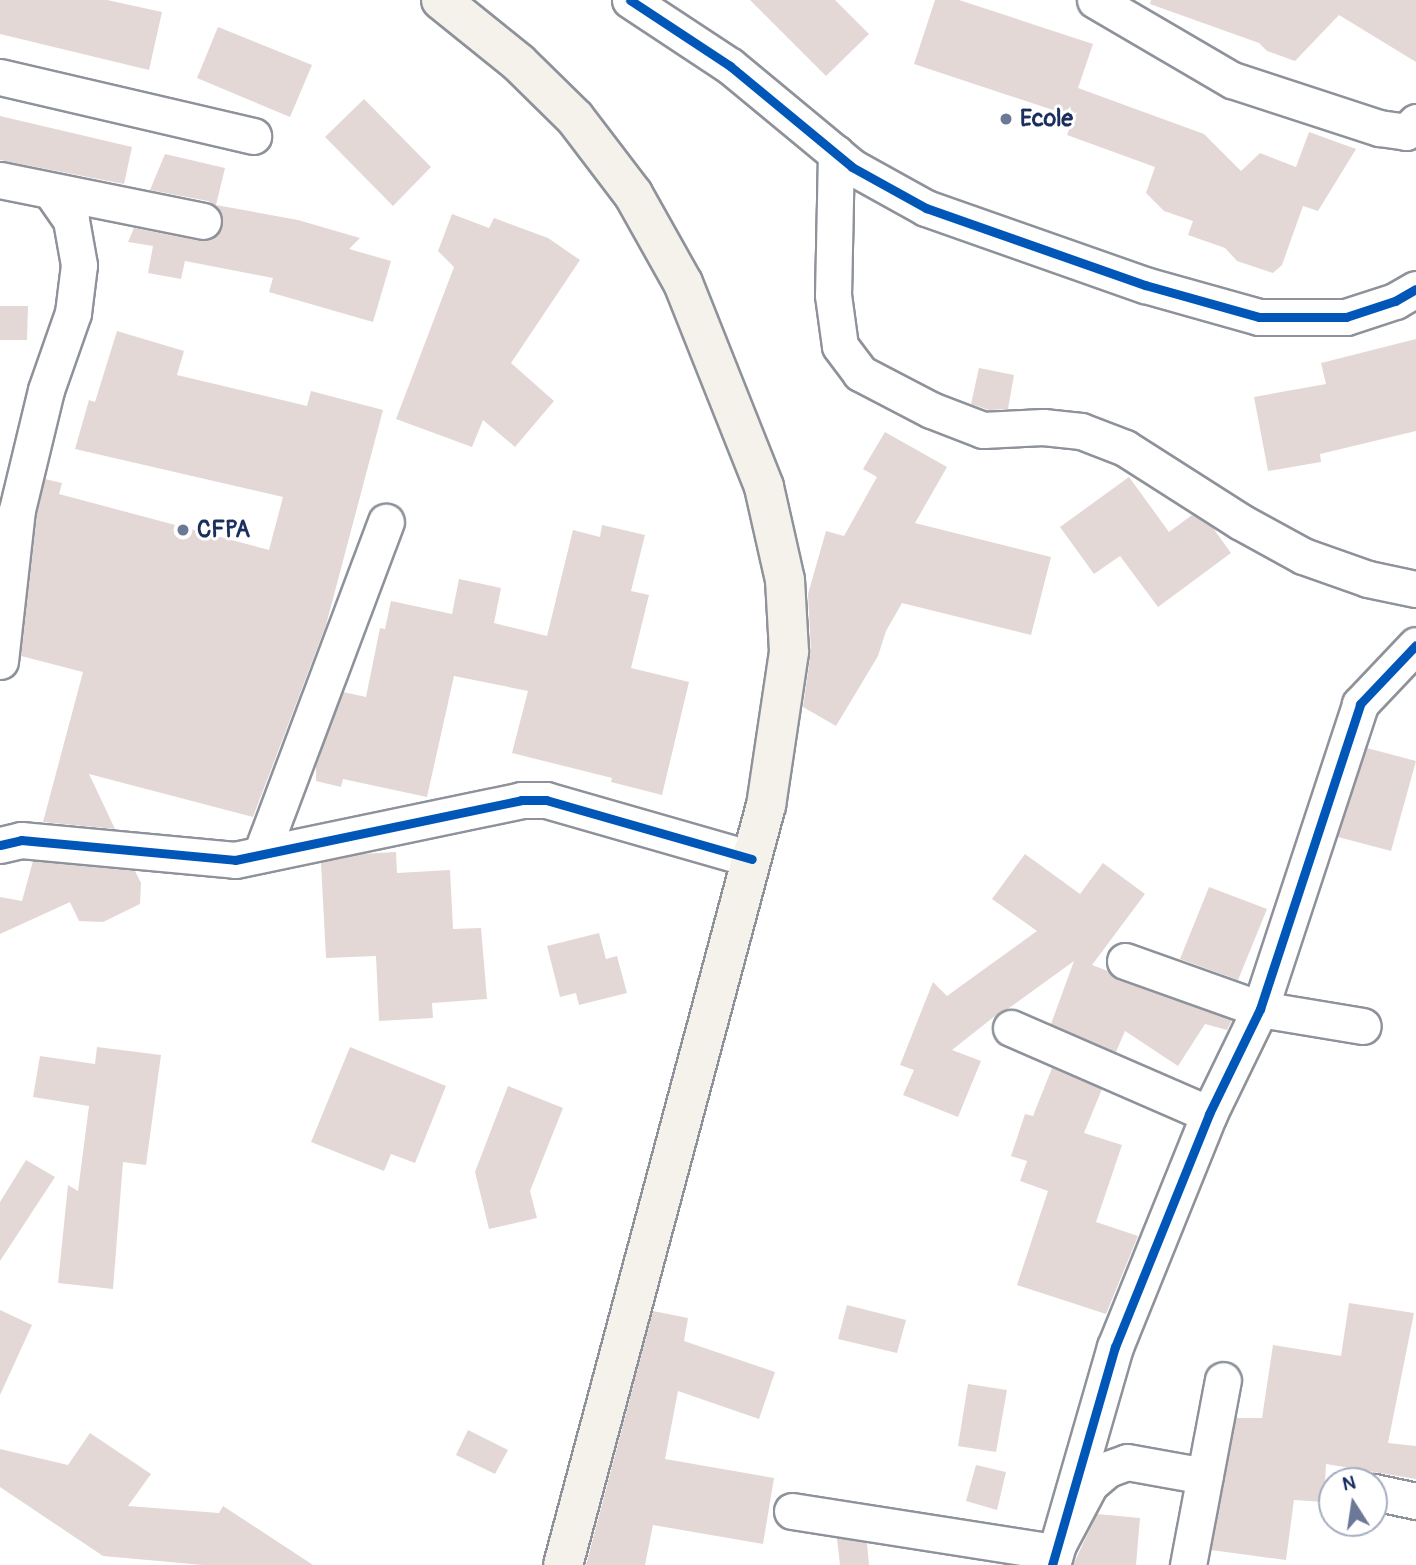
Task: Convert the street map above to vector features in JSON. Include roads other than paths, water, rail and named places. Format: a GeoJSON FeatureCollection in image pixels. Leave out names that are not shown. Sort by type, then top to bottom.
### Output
{"type":"FeatureCollection","features":[{"type":"Feature","properties":{"kind":"main road"},"geometry":{"type":"LineString","coordinates":[[441,0],[519,63],[575,118],[633,194],[683,282],[764,487],[785,580],[789,652],[766,805],[563,1565]]}},
{"type":"Feature","properties":{"kind":"street"},"geometry":{"type":"LineString","coordinates":[[630,0],[730,66],[852,167],[926,208],[1145,285],[1259,317],[1346,317],[1395,300],[1416,289]]}},
{"type":"Feature","properties":{"kind":"street"},"geometry":{"type":"LineString","coordinates":[[1095,0],[1233,80],[1379,128],[1406,132],[1416,122]]}},
{"type":"Feature","properties":{"kind":"street"},"geometry":{"type":"LineString","coordinates":[[0,77],[253,136]]}},
{"type":"Feature","properties":{"kind":"street"},"geometry":{"type":"LineString","coordinates":[[836,153],[833,295],[840,346],[860,373],[931,410],[983,430],[1043,427],[1081,431],[1125,449],[1241,522],[1303,556],[1368,579],[1416,589]]}},
{"type":"Feature","properties":{"kind":"street"},"geometry":{"type":"LineString","coordinates":[[0,180],[203,221]]}},
{"type":"Feature","properties":{"kind":"street"},"geometry":{"type":"LineString","coordinates":[[0,661],[17,510],[46,390],[73,313],[79,265],[71,220],[51,191]]}},
{"type":"Feature","properties":{"kind":"street"},"geometry":{"type":"LineString","coordinates":[[261,854],[386,522]]}},
{"type":"Feature","properties":{"kind":"street"},"geometry":{"type":"LineString","coordinates":[[1053,1559],[1115,1347],[1209,1114],[1260,1009],[1360,704],[1416,645]]}},
{"type":"Feature","properties":{"kind":"street"},"geometry":{"type":"LineString","coordinates":[[0,845],[21,840],[235,860],[521,800],[546,800],[752,859]]}},
{"type":"Feature","properties":{"kind":"street"},"geometry":{"type":"LineString","coordinates":[[1125,961],[1260,1009],[1363,1026]]}},
{"type":"Feature","properties":{"kind":"street"},"geometry":{"type":"LineString","coordinates":[[1010,1028],[1209,1114]]}},
{"type":"Feature","properties":{"kind":"street"},"geometry":{"type":"LineString","coordinates":[[1188,1565],[1223,1380]]}},
{"type":"Feature","properties":{"kind":"street"},"geometry":{"type":"LineString","coordinates":[[1053,1559],[1090,1484],[1108,1469],[1126,1462],[1205,1476]]}},
{"type":"Feature","properties":{"kind":"street"},"geometry":{"type":"LineString","coordinates":[[1388,1495],[1416,1501]]}},
{"type":"Feature","properties":{"kind":"street"},"geometry":{"type":"LineString","coordinates":[[792,1511],[1053,1559]]}},
{"type":"Feature","properties":{"kind":"place","name":"Ecole"},"geometry":{"type":"Point","coordinates":[1006,119]}},
{"type":"Feature","properties":{"kind":"place","name":"CFPA"},"geometry":{"type":"Point","coordinates":[183,530]}}]}
